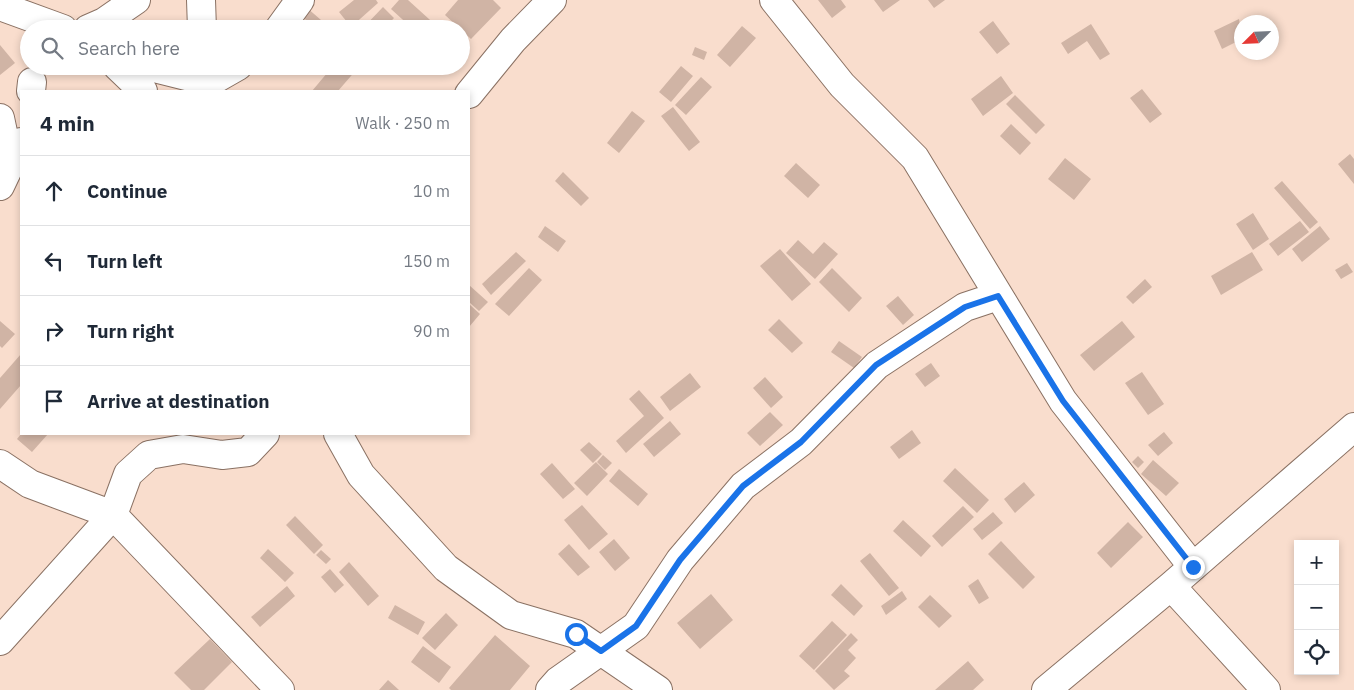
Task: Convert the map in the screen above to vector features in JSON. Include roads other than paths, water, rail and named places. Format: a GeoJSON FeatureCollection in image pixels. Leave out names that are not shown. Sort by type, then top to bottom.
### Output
{"type":"FeatureCollection","features":[{"type":"Feature","properties":{"kind":"street"},"geometry":{"type":"LineString","coordinates":[[107,20],[136,0]]}},
{"type":"Feature","properties":{"kind":"street"},"geometry":{"type":"LineString","coordinates":[[201,0],[202,20]]}},
{"type":"Feature","properties":{"kind":"street"},"geometry":{"type":"LineString","coordinates":[[286,20],[300,0]]}},
{"type":"Feature","properties":{"kind":"street"},"geometry":{"type":"LineString","coordinates":[[470,93],[513,40],[552,0]]}},
{"type":"Feature","properties":{"kind":"street"},"geometry":{"type":"LineString","coordinates":[[774,0],[842,85],[915,158],[1063,401],[1193,567]]}},
{"type":"Feature","properties":{"kind":"street"},"geometry":{"type":"LineString","coordinates":[[0,6],[38,20]]}},
{"type":"Feature","properties":{"kind":"street"},"geometry":{"type":"LineString","coordinates":[[126,75],[142,90]]}},
{"type":"Feature","properties":{"kind":"street"},"geometry":{"type":"LineString","coordinates":[[187,75],[210,80]]}},
{"type":"Feature","properties":{"kind":"street"},"geometry":{"type":"LineString","coordinates":[[0,118],[10,164]]}},
{"type":"Feature","properties":{"kind":"street"},"geometry":{"type":"LineString","coordinates":[[550,690],[558,681],[636,626],[680,560],[743,486],[801,442],[876,365],[965,307],[998,296]]}},
{"type":"Feature","properties":{"kind":"street"},"geometry":{"type":"LineString","coordinates":[[1046,690],[1171,586],[1354,428]]}},
{"type":"Feature","properties":{"kind":"street"},"geometry":{"type":"LineString","coordinates":[[0,641],[113,515],[128,474],[149,455],[183,449],[222,455],[248,452],[264,435]]}},
{"type":"Feature","properties":{"kind":"street"},"geometry":{"type":"LineString","coordinates":[[339,435],[361,475],[446,568],[511,615],[576,634],[658,690]]}},
{"type":"Feature","properties":{"kind":"street"},"geometry":{"type":"LineString","coordinates":[[0,464],[30,484],[113,515],[280,690]]}},
{"type":"Feature","properties":{"kind":"street"},"geometry":{"type":"LineString","coordinates":[[1171,586],[1266,690]]}}]}
